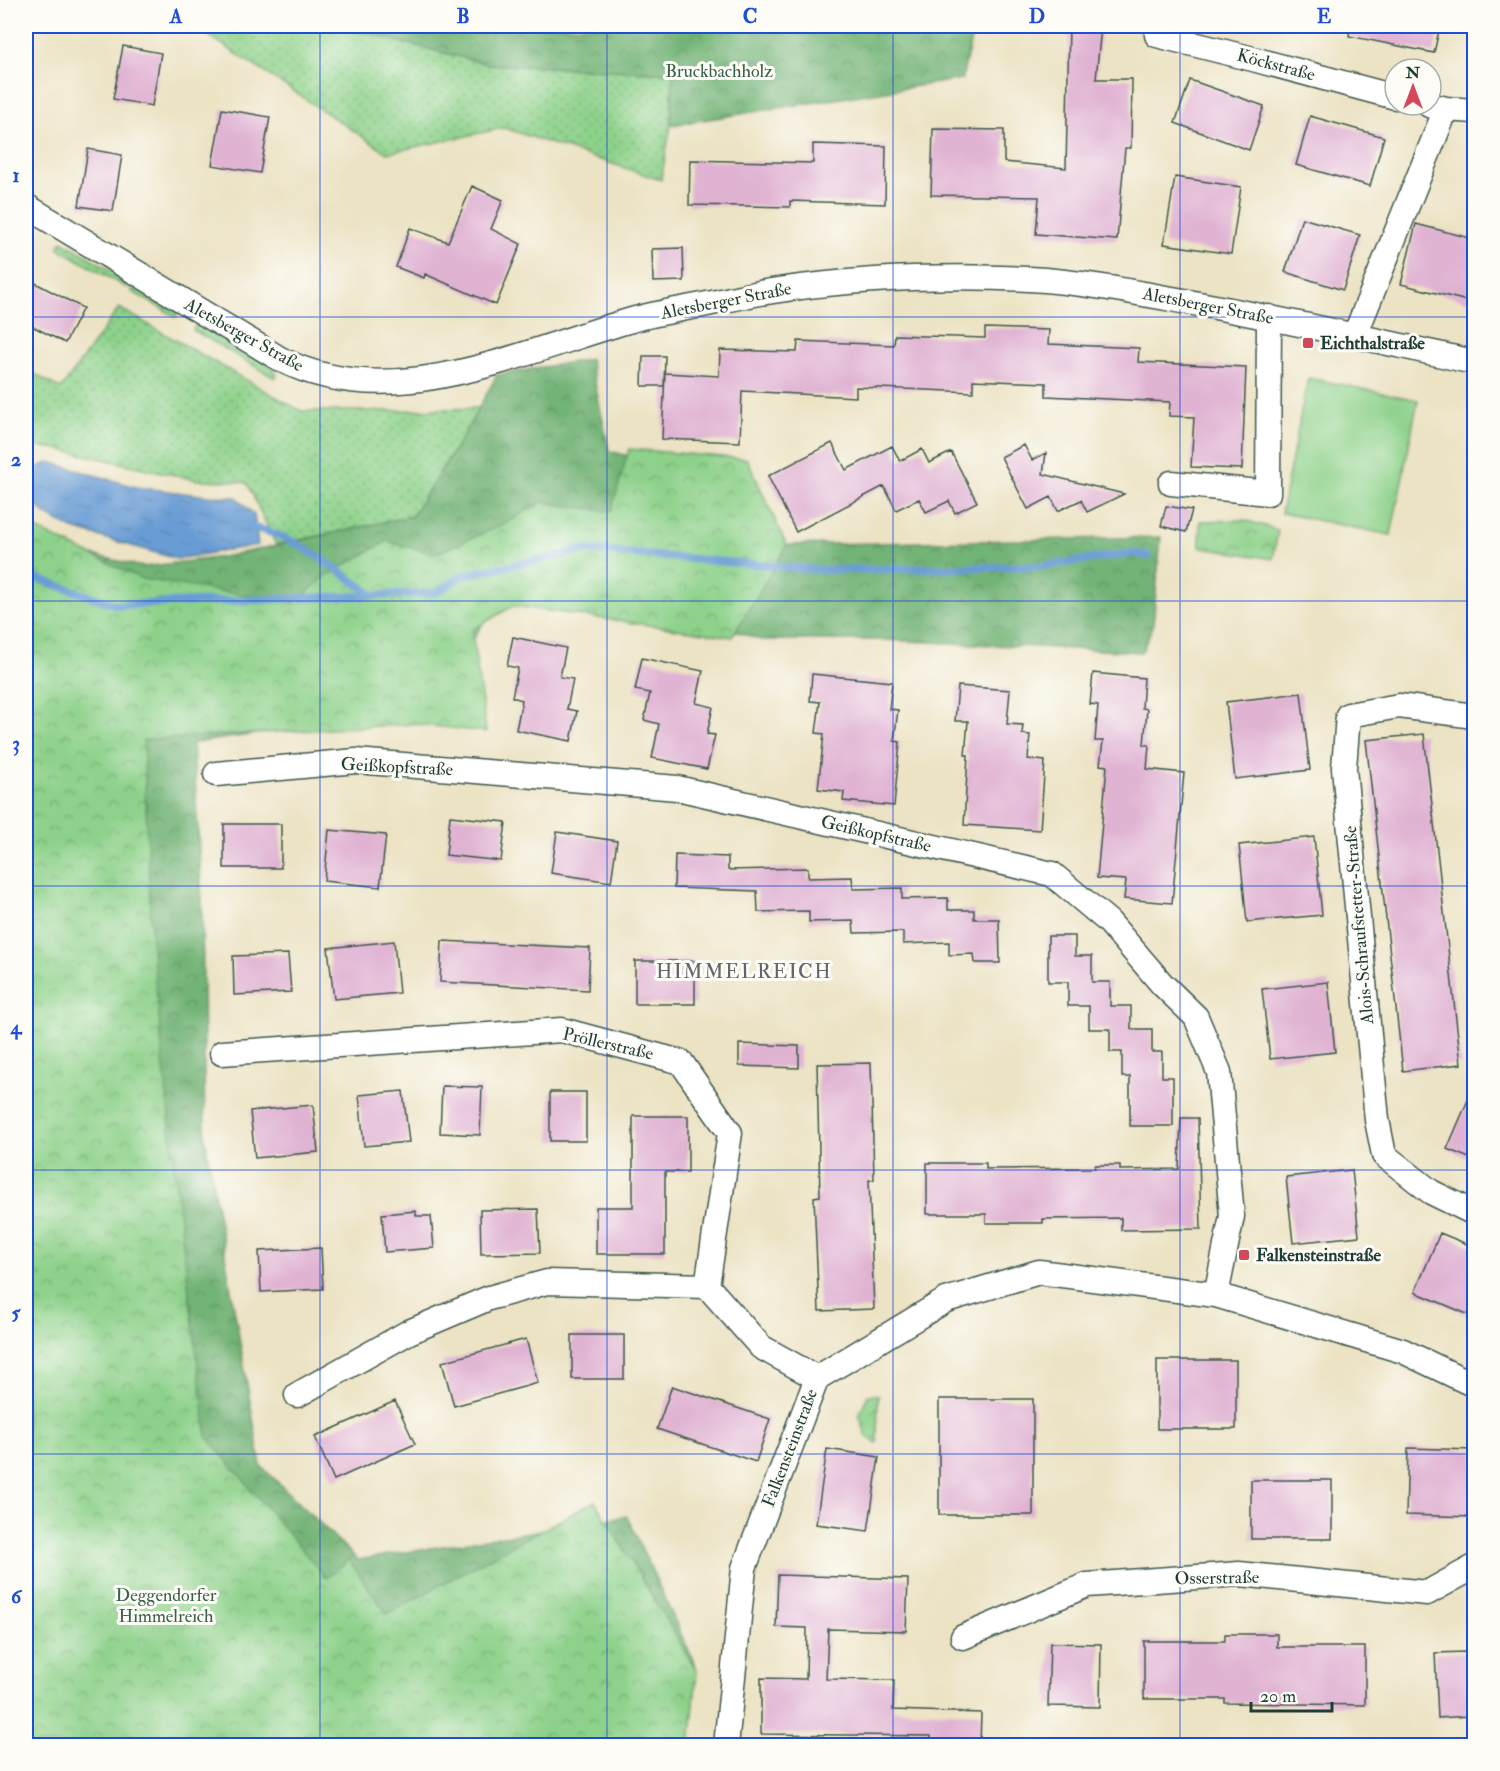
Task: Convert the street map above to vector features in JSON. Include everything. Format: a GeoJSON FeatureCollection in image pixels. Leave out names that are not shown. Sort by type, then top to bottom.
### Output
{"type":"FeatureCollection","features":[{"type":"Feature","properties":{"kind":"street","name":"Köckstraße"},"geometry":{"type":"LineString","coordinates":[[1157,35],[1253,58],[1383,95]]}},
{"type":"Feature","properties":{"kind":"street"},"geometry":{"type":"LineString","coordinates":[[1443,108],[1474,111]]}},
{"type":"Feature","properties":{"kind":"street"},"geometry":{"type":"LineString","coordinates":[[1355,335],[1433,117]]}},
{"type":"Feature","properties":{"kind":"street","name":"Aletsberger Straße"},"geometry":{"type":"LineString","coordinates":[[26,206],[299,369],[329,377],[368,382],[398,382],[467,371],[637,319],[774,290],[898,278],[1031,279],[1122,290],[1269,317],[1474,362]]}},
{"type":"Feature","properties":{"kind":"street"},"geometry":{"type":"LineString","coordinates":[[1171,483],[1268,493],[1269,317]]}},
{"type":"Feature","properties":{"kind":"street","name":"Alois-Schraufstetter-Straße"},"geometry":{"type":"LineString","coordinates":[[1474,716],[1400,706],[1348,715],[1344,768],[1377,1120],[1384,1155],[1431,1192],[1474,1214]]}},
{"type":"Feature","properties":{"kind":"street","name":"Geißkopfstraße"},"geometry":{"type":"LineString","coordinates":[[216,774],[356,761],[677,788],[1052,874],[1109,922],[1162,984],[1196,1017],[1219,1072],[1232,1216],[1216,1295]]}},
{"type":"Feature","properties":{"kind":"street","name":"Pröllerstraße"},"geometry":{"type":"LineString","coordinates":[[222,1053],[562,1030],[681,1062],[730,1133],[707,1286]]}},
{"type":"Feature","properties":{"kind":"street","name":"Falkensteinstraße"},"geometry":{"type":"LineString","coordinates":[[726,1746],[744,1568],[817,1378],[946,1300],[1039,1272],[1216,1295],[1403,1351],[1474,1385]]}},
{"type":"Feature","properties":{"kind":"street"},"geometry":{"type":"LineString","coordinates":[[297,1395],[409,1332],[489,1298],[547,1282],[707,1286],[761,1347],[817,1378]]}},
{"type":"Feature","properties":{"kind":"street","name":"Osserstraße"},"geometry":{"type":"LineString","coordinates":[[963,1637],[1087,1585],[1239,1574],[1427,1593],[1474,1567]]}},
{"type":"Feature","properties":{"kind":"green space"},"geometry":{"type":"Polygon","coordinates":[[[180,26],[339,26],[488,64],[673,73],[671,125],[661,180],[504,128],[387,153],[208,35],[180,26]]]}},
{"type":"Feature","properties":{"kind":"green space","name":"Bruckbachholz"},"geometry":{"type":"Polygon","coordinates":[[[339,26],[974,26],[962,79],[671,125],[673,73],[488,64],[339,26]]]}},
{"type":"Feature","properties":{"kind":"green space"},"geometry":{"type":"Polygon","coordinates":[[[62,241],[128,280],[127,288],[58,248],[62,241]]]}},
{"type":"Feature","properties":{"kind":"green space"},"geometry":{"type":"Polygon","coordinates":[[[134,284],[179,312],[176,317],[131,291],[134,284]]]}},
{"type":"Feature","properties":{"kind":"green space"},"geometry":{"type":"Polygon","coordinates":[[[119,308],[301,411],[479,408],[412,516],[276,545],[247,483],[197,480],[57,449],[26,445],[26,369],[61,389],[119,308]]]}},
{"type":"Feature","properties":{"kind":"green space"},"geometry":{"type":"Polygon","coordinates":[[[198,322],[271,366],[277,375],[275,378],[193,330],[198,322]]]}},
{"type":"Feature","properties":{"kind":"green space","name":"Deggendorfer Himmelreich"},"geometry":{"type":"Polygon","coordinates":[[[590,359],[609,451],[656,463],[781,545],[1161,537],[1153,625],[1142,652],[884,640],[761,640],[624,592],[507,582],[448,683],[328,724],[193,743],[202,902],[205,1137],[261,1466],[358,1560],[627,1516],[697,1669],[690,1745],[348,1746],[26,1602],[26,539],[143,567],[223,557],[412,516],[462,438],[497,375],[590,359]]]}},
{"type":"Feature","properties":{"kind":"green space"},"geometry":{"type":"Polygon","coordinates":[[[1308,378],[1418,400],[1391,535],[1281,513],[1308,378]]]}},
{"type":"Feature","properties":{"kind":"green space","name":"Deggendorfer Himmelreich"},"geometry":{"type":"Polygon","coordinates":[[[629,449],[747,459],[787,546],[732,637],[513,606],[472,630],[486,732],[415,724],[143,740],[152,949],[176,1187],[207,1437],[326,1578],[349,1560],[387,1614],[595,1501],[697,1671],[690,1745],[26,1745],[26,518],[30,526],[142,579],[295,603],[326,576],[387,541],[435,554],[502,525],[542,502],[611,512],[629,449]]]}},
{"type":"Feature","properties":{"kind":"green space"},"geometry":{"type":"Polygon","coordinates":[[[1244,520],[1278,530],[1273,559],[1200,547],[1200,521],[1244,520]]]}},
{"type":"Feature","properties":{"kind":"green space"},"geometry":{"type":"Polygon","coordinates":[[[868,1395],[878,1395],[877,1444],[867,1437],[859,1415],[868,1395]]]}},
{"type":"Feature","properties":{"kind":"water"},"geometry":{"type":"Polygon","coordinates":[[[49,462],[136,487],[236,497],[254,515],[258,545],[177,559],[73,529],[46,515],[34,503],[29,486],[35,469],[49,462]]]}},
{"type":"Feature","properties":{"kind":"building"},"geometry":{"type":"Polygon","coordinates":[[[1069,26],[1101,26],[1096,79],[1132,79],[1131,148],[1125,148],[1117,240],[1036,234],[1039,197],[931,195],[933,129],[1004,130],[1004,162],[1066,168],[1069,26]]]}},
{"type":"Feature","properties":{"kind":"building"},"geometry":{"type":"Polygon","coordinates":[[[1350,26],[1440,26],[1434,53],[1349,36],[1350,26]]]}},
{"type":"Feature","properties":{"kind":"building"},"geometry":{"type":"Polygon","coordinates":[[[123,46],[161,53],[152,106],[113,99],[123,46]]]}},
{"type":"Feature","properties":{"kind":"building"},"geometry":{"type":"Polygon","coordinates":[[[1190,80],[1264,106],[1249,150],[1175,123],[1190,80]]]}},
{"type":"Feature","properties":{"kind":"building"},"geometry":{"type":"Polygon","coordinates":[[[222,109],[270,117],[260,173],[212,165],[222,109]]]}},
{"type":"Feature","properties":{"kind":"building"},"geometry":{"type":"Polygon","coordinates":[[[1310,116],[1384,137],[1370,186],[1296,165],[1310,116]]]}},
{"type":"Feature","properties":{"kind":"building"},"geometry":{"type":"Polygon","coordinates":[[[813,144],[886,146],[885,204],[790,201],[790,207],[689,205],[690,160],[813,163],[813,144]]]}},
{"type":"Feature","properties":{"kind":"building"},"geometry":{"type":"Polygon","coordinates":[[[88,149],[122,155],[113,211],[79,206],[88,149]]]}},
{"type":"Feature","properties":{"kind":"building"},"geometry":{"type":"Polygon","coordinates":[[[1175,177],[1241,187],[1231,254],[1164,244],[1175,177]]]}},
{"type":"Feature","properties":{"kind":"building"},"geometry":{"type":"Polygon","coordinates":[[[472,186],[503,200],[491,229],[521,244],[496,305],[425,274],[424,278],[396,267],[410,228],[448,242],[472,186]]]}},
{"type":"Feature","properties":{"kind":"building"},"geometry":{"type":"Polygon","coordinates":[[[1302,218],[1360,235],[1343,290],[1285,272],[1302,218]]]}},
{"type":"Feature","properties":{"kind":"building"},"geometry":{"type":"Polygon","coordinates":[[[1416,224],[1474,239],[1474,289],[1471,302],[1401,284],[1416,224]]]}},
{"type":"Feature","properties":{"kind":"building"},"geometry":{"type":"Polygon","coordinates":[[[683,248],[684,281],[653,282],[652,249],[683,248]]]}},
{"type":"Feature","properties":{"kind":"building"},"geometry":{"type":"Polygon","coordinates":[[[26,278],[83,308],[65,343],[26,323],[26,278]]]}},
{"type":"Feature","properties":{"kind":"building"},"geometry":{"type":"Polygon","coordinates":[[[985,328],[1049,330],[1048,344],[1139,348],[1138,362],[1246,367],[1242,469],[1191,467],[1194,417],[1169,416],[1170,402],[1046,396],[1046,383],[973,380],[973,392],[856,387],[856,397],[742,391],[740,442],[662,439],[665,373],[719,376],[720,350],[797,352],[798,341],[894,345],[895,335],[985,338],[985,328]]]}},
{"type":"Feature","properties":{"kind":"building"},"geometry":{"type":"Polygon","coordinates":[[[643,356],[665,356],[664,386],[642,386],[643,356]]]}},
{"type":"Feature","properties":{"kind":"building"},"geometry":{"type":"Polygon","coordinates":[[[832,443],[846,470],[892,446],[900,461],[922,449],[929,463],[951,452],[977,502],[955,513],[949,501],[926,512],[919,499],[896,510],[884,486],[796,532],[768,476],[832,443]]]}},
{"type":"Feature","properties":{"kind":"building"},"geometry":{"type":"Polygon","coordinates":[[[1024,445],[1032,460],[1046,453],[1043,474],[1124,494],[1087,512],[1081,500],[1058,511],[1051,497],[1028,509],[1001,457],[1024,445]]]}},
{"type":"Feature","properties":{"kind":"building"},"geometry":{"type":"Polygon","coordinates":[[[1166,506],[1192,510],[1186,532],[1161,526],[1166,506]]]}},
{"type":"Feature","properties":{"kind":"building"},"geometry":{"type":"Polygon","coordinates":[[[513,637],[566,648],[560,677],[573,679],[567,709],[577,711],[571,741],[516,730],[522,700],[512,697],[518,668],[507,666],[513,637]]]}},
{"type":"Feature","properties":{"kind":"building"},"geometry":{"type":"Polygon","coordinates":[[[642,658],[703,671],[696,703],[713,707],[707,734],[715,735],[707,769],[652,758],[659,724],[644,720],[650,693],[635,690],[642,658]]]}},
{"type":"Feature","properties":{"kind":"building"},"geometry":{"type":"Polygon","coordinates":[[[1093,673],[1144,678],[1142,708],[1147,709],[1144,745],[1149,745],[1147,769],[1184,773],[1172,903],[1124,899],[1126,880],[1097,878],[1107,766],[1100,765],[1103,741],[1095,741],[1098,705],[1090,704],[1093,673]]]}},
{"type":"Feature","properties":{"kind":"building"},"geometry":{"type":"Polygon","coordinates":[[[812,674],[892,682],[889,709],[898,710],[894,741],[900,742],[894,806],[843,801],[844,792],[818,789],[824,734],[816,733],[820,702],[810,701],[812,674]]]}},
{"type":"Feature","properties":{"kind":"building"},"geometry":{"type":"Polygon","coordinates":[[[958,686],[1010,690],[1007,724],[1023,725],[1022,734],[1030,735],[1028,759],[1045,761],[1040,830],[964,825],[968,721],[955,721],[958,686]]]}},
{"type":"Feature","properties":{"kind":"building"},"geometry":{"type":"Polygon","coordinates":[[[1301,693],[1310,770],[1235,779],[1226,702],[1301,693]]]}},
{"type":"Feature","properties":{"kind":"building"},"geometry":{"type":"Polygon","coordinates":[[[1424,734],[1461,1064],[1403,1071],[1366,740],[1424,734]]]}},
{"type":"Feature","properties":{"kind":"building"},"geometry":{"type":"Polygon","coordinates":[[[450,816],[506,822],[501,861],[446,855],[450,816]]]}},
{"type":"Feature","properties":{"kind":"building"},"geometry":{"type":"Polygon","coordinates":[[[224,824],[281,824],[281,868],[224,868],[224,824]]]}},
{"type":"Feature","properties":{"kind":"building"},"geometry":{"type":"Polygon","coordinates":[[[329,830],[386,835],[380,887],[324,881],[329,830]]]}},
{"type":"Feature","properties":{"kind":"building"},"geometry":{"type":"Polygon","coordinates":[[[557,832],[617,841],[611,882],[551,873],[557,832]]]}},
{"type":"Feature","properties":{"kind":"building"},"geometry":{"type":"Polygon","coordinates":[[[1314,837],[1322,915],[1247,922],[1239,845],[1314,837]]]}},
{"type":"Feature","properties":{"kind":"building"},"geometry":{"type":"Polygon","coordinates":[[[675,855],[728,857],[728,870],[808,868],[808,878],[852,877],[853,889],[902,888],[902,899],[948,898],[948,910],[974,910],[974,919],[999,919],[1000,963],[975,963],[974,954],[949,955],[949,942],[903,944],[903,932],[854,933],[853,921],[809,922],[809,911],[758,912],[757,891],[674,888],[675,855]]]}},
{"type":"Feature","properties":{"kind":"building"},"geometry":{"type":"Polygon","coordinates":[[[1048,936],[1075,936],[1075,956],[1092,956],[1092,982],[1110,982],[1110,1006],[1131,1006],[1131,1029],[1152,1029],[1152,1052],[1162,1052],[1162,1077],[1173,1077],[1173,1126],[1130,1126],[1130,1077],[1122,1077],[1122,1052],[1110,1052],[1110,1029],[1089,1029],[1089,1006],[1068,1006],[1068,982],[1048,982],[1048,936]]]}},
{"type":"Feature","properties":{"kind":"building"},"geometry":{"type":"Polygon","coordinates":[[[394,941],[399,993],[334,999],[328,948],[394,941]]]}},
{"type":"Feature","properties":{"kind":"building"},"geometry":{"type":"Polygon","coordinates":[[[442,941],[590,948],[588,990],[440,982],[442,941]]]}},
{"type":"Feature","properties":{"kind":"building"},"geometry":{"type":"Polygon","coordinates":[[[288,954],[291,992],[234,995],[233,956],[288,954]]]}},
{"type":"Feature","properties":{"kind":"building"},"geometry":{"type":"Polygon","coordinates":[[[635,961],[695,961],[695,1004],[635,1004],[635,961]]]}},
{"type":"Feature","properties":{"kind":"building"},"geometry":{"type":"Polygon","coordinates":[[[1328,982],[1335,1052],[1270,1059],[1262,989],[1328,982]]]}},
{"type":"Feature","properties":{"kind":"building"},"geometry":{"type":"Polygon","coordinates":[[[739,1044],[799,1046],[799,1068],[739,1066],[739,1044]]]}},
{"type":"Feature","properties":{"kind":"building"},"geometry":{"type":"Polygon","coordinates":[[[871,1063],[874,1180],[869,1180],[874,1309],[819,1311],[814,1197],[820,1196],[817,1064],[871,1063]]]}},
{"type":"Feature","properties":{"kind":"building"},"geometry":{"type":"Polygon","coordinates":[[[442,1086],[482,1087],[480,1135],[440,1133],[442,1086]]]}},
{"type":"Feature","properties":{"kind":"building"},"geometry":{"type":"Polygon","coordinates":[[[1474,1086],[1474,1160],[1447,1149],[1474,1086]]]}},
{"type":"Feature","properties":{"kind":"building"},"geometry":{"type":"Polygon","coordinates":[[[403,1091],[409,1142],[364,1146],[359,1095],[403,1091]]]}},
{"type":"Feature","properties":{"kind":"building"},"geometry":{"type":"Polygon","coordinates":[[[550,1092],[586,1092],[586,1141],[550,1141],[550,1092]]]}},
{"type":"Feature","properties":{"kind":"building"},"geometry":{"type":"Polygon","coordinates":[[[313,1105],[318,1152],[255,1158],[250,1111],[313,1105]]]}},
{"type":"Feature","properties":{"kind":"building"},"geometry":{"type":"Polygon","coordinates":[[[633,1116],[688,1116],[688,1172],[665,1172],[665,1254],[596,1254],[596,1207],[633,1207],[633,1116]]]}},
{"type":"Feature","properties":{"kind":"building"},"geometry":{"type":"Polygon","coordinates":[[[1181,1118],[1198,1118],[1201,1229],[1121,1230],[1121,1218],[1043,1219],[1043,1223],[986,1223],[986,1214],[927,1214],[927,1163],[986,1163],[986,1169],[1095,1168],[1095,1165],[1120,1165],[1120,1170],[1179,1169],[1181,1118]]]}},
{"type":"Feature","properties":{"kind":"building"},"geometry":{"type":"Polygon","coordinates":[[[1352,1170],[1359,1236],[1293,1243],[1286,1177],[1352,1170]]]}},
{"type":"Feature","properties":{"kind":"building"},"geometry":{"type":"Polygon","coordinates":[[[538,1209],[540,1253],[481,1254],[480,1210],[538,1209]]]}},
{"type":"Feature","properties":{"kind":"building"},"geometry":{"type":"Polygon","coordinates":[[[416,1211],[416,1216],[431,1216],[434,1248],[385,1252],[382,1214],[416,1211]]]}},
{"type":"Feature","properties":{"kind":"building"},"geometry":{"type":"Polygon","coordinates":[[[1440,1233],[1474,1247],[1474,1317],[1415,1292],[1440,1233]]]}},
{"type":"Feature","properties":{"kind":"building"},"geometry":{"type":"Polygon","coordinates":[[[321,1248],[323,1289],[261,1292],[259,1251],[321,1248]]]}},
{"type":"Feature","properties":{"kind":"building"},"geometry":{"type":"Polygon","coordinates":[[[572,1335],[624,1335],[624,1379],[572,1379],[572,1335]]]}},
{"type":"Feature","properties":{"kind":"building"},"geometry":{"type":"Polygon","coordinates":[[[526,1339],[538,1383],[454,1406],[442,1362],[526,1339]]]}},
{"type":"Feature","properties":{"kind":"building"},"geometry":{"type":"Polygon","coordinates":[[[1157,1360],[1236,1360],[1236,1429],[1157,1429],[1157,1360]]]}},
{"type":"Feature","properties":{"kind":"building"},"geometry":{"type":"Polygon","coordinates":[[[672,1386],[770,1419],[756,1462],[657,1429],[672,1386]]]}},
{"type":"Feature","properties":{"kind":"building"},"geometry":{"type":"Polygon","coordinates":[[[939,1399],[1033,1399],[1033,1515],[939,1515],[939,1399]]]}},
{"type":"Feature","properties":{"kind":"building"},"geometry":{"type":"Polygon","coordinates":[[[395,1401],[415,1444],[334,1480],[315,1437],[395,1401]]]}},
{"type":"Feature","properties":{"kind":"building"},"geometry":{"type":"Polygon","coordinates":[[[1408,1448],[1474,1450],[1474,1517],[1406,1515],[1408,1448]]]}},
{"type":"Feature","properties":{"kind":"building"},"geometry":{"type":"Polygon","coordinates":[[[827,1449],[879,1457],[868,1531],[816,1524],[827,1449]]]}},
{"type":"Feature","properties":{"kind":"building"},"geometry":{"type":"Polygon","coordinates":[[[1251,1480],[1332,1480],[1332,1539],[1251,1539],[1251,1480]]]}},
{"type":"Feature","properties":{"kind":"building"},"geometry":{"type":"Polygon","coordinates":[[[778,1575],[908,1579],[906,1631],[828,1629],[826,1679],[894,1680],[893,1710],[981,1713],[980,1746],[931,1746],[931,1736],[761,1734],[761,1678],[806,1679],[807,1628],[776,1627],[778,1575]]]}},
{"type":"Feature","properties":{"kind":"building"},"geometry":{"type":"Polygon","coordinates":[[[1225,1634],[1277,1634],[1277,1647],[1365,1647],[1365,1705],[1225,1703],[1225,1699],[1144,1699],[1144,1641],[1225,1641],[1225,1634]]]}},
{"type":"Feature","properties":{"kind":"building"},"geometry":{"type":"Polygon","coordinates":[[[1050,1643],[1101,1644],[1100,1707],[1048,1706],[1050,1643]]]}},
{"type":"Feature","properties":{"kind":"building"},"geometry":{"type":"Polygon","coordinates":[[[1466,1652],[1469,1716],[1438,1718],[1435,1653],[1466,1652]]]}},
{"type":"Feature","properties":{"kind":"waterway"},"geometry":{"type":"LineString","coordinates":[[26,463],[43,473]]}},
{"type":"Feature","properties":{"kind":"waterway"},"geometry":{"type":"LineString","coordinates":[[246,527],[263,530],[296,544],[373,595]]}},
{"type":"Feature","properties":{"kind":"waterway"},"geometry":{"type":"LineString","coordinates":[[26,575],[117,605],[436,593],[463,575],[587,550],[821,570],[1043,566],[1134,553],[1148,556]]}},
{"type":"Feature","properties":{"kind":"place","name":"Eichthalstraße"},"geometry":{"type":"Point","coordinates":[1308,343]}},
{"type":"Feature","properties":{"kind":"place","name":"Falkensteinstraße"},"geometry":{"type":"Point","coordinates":[1244,1255]}},
{"type":"Feature","properties":{"kind":"district","name":"HIMMELREICH"},"geometry":{"type":"Point","coordinates":[744,971]}}]}
